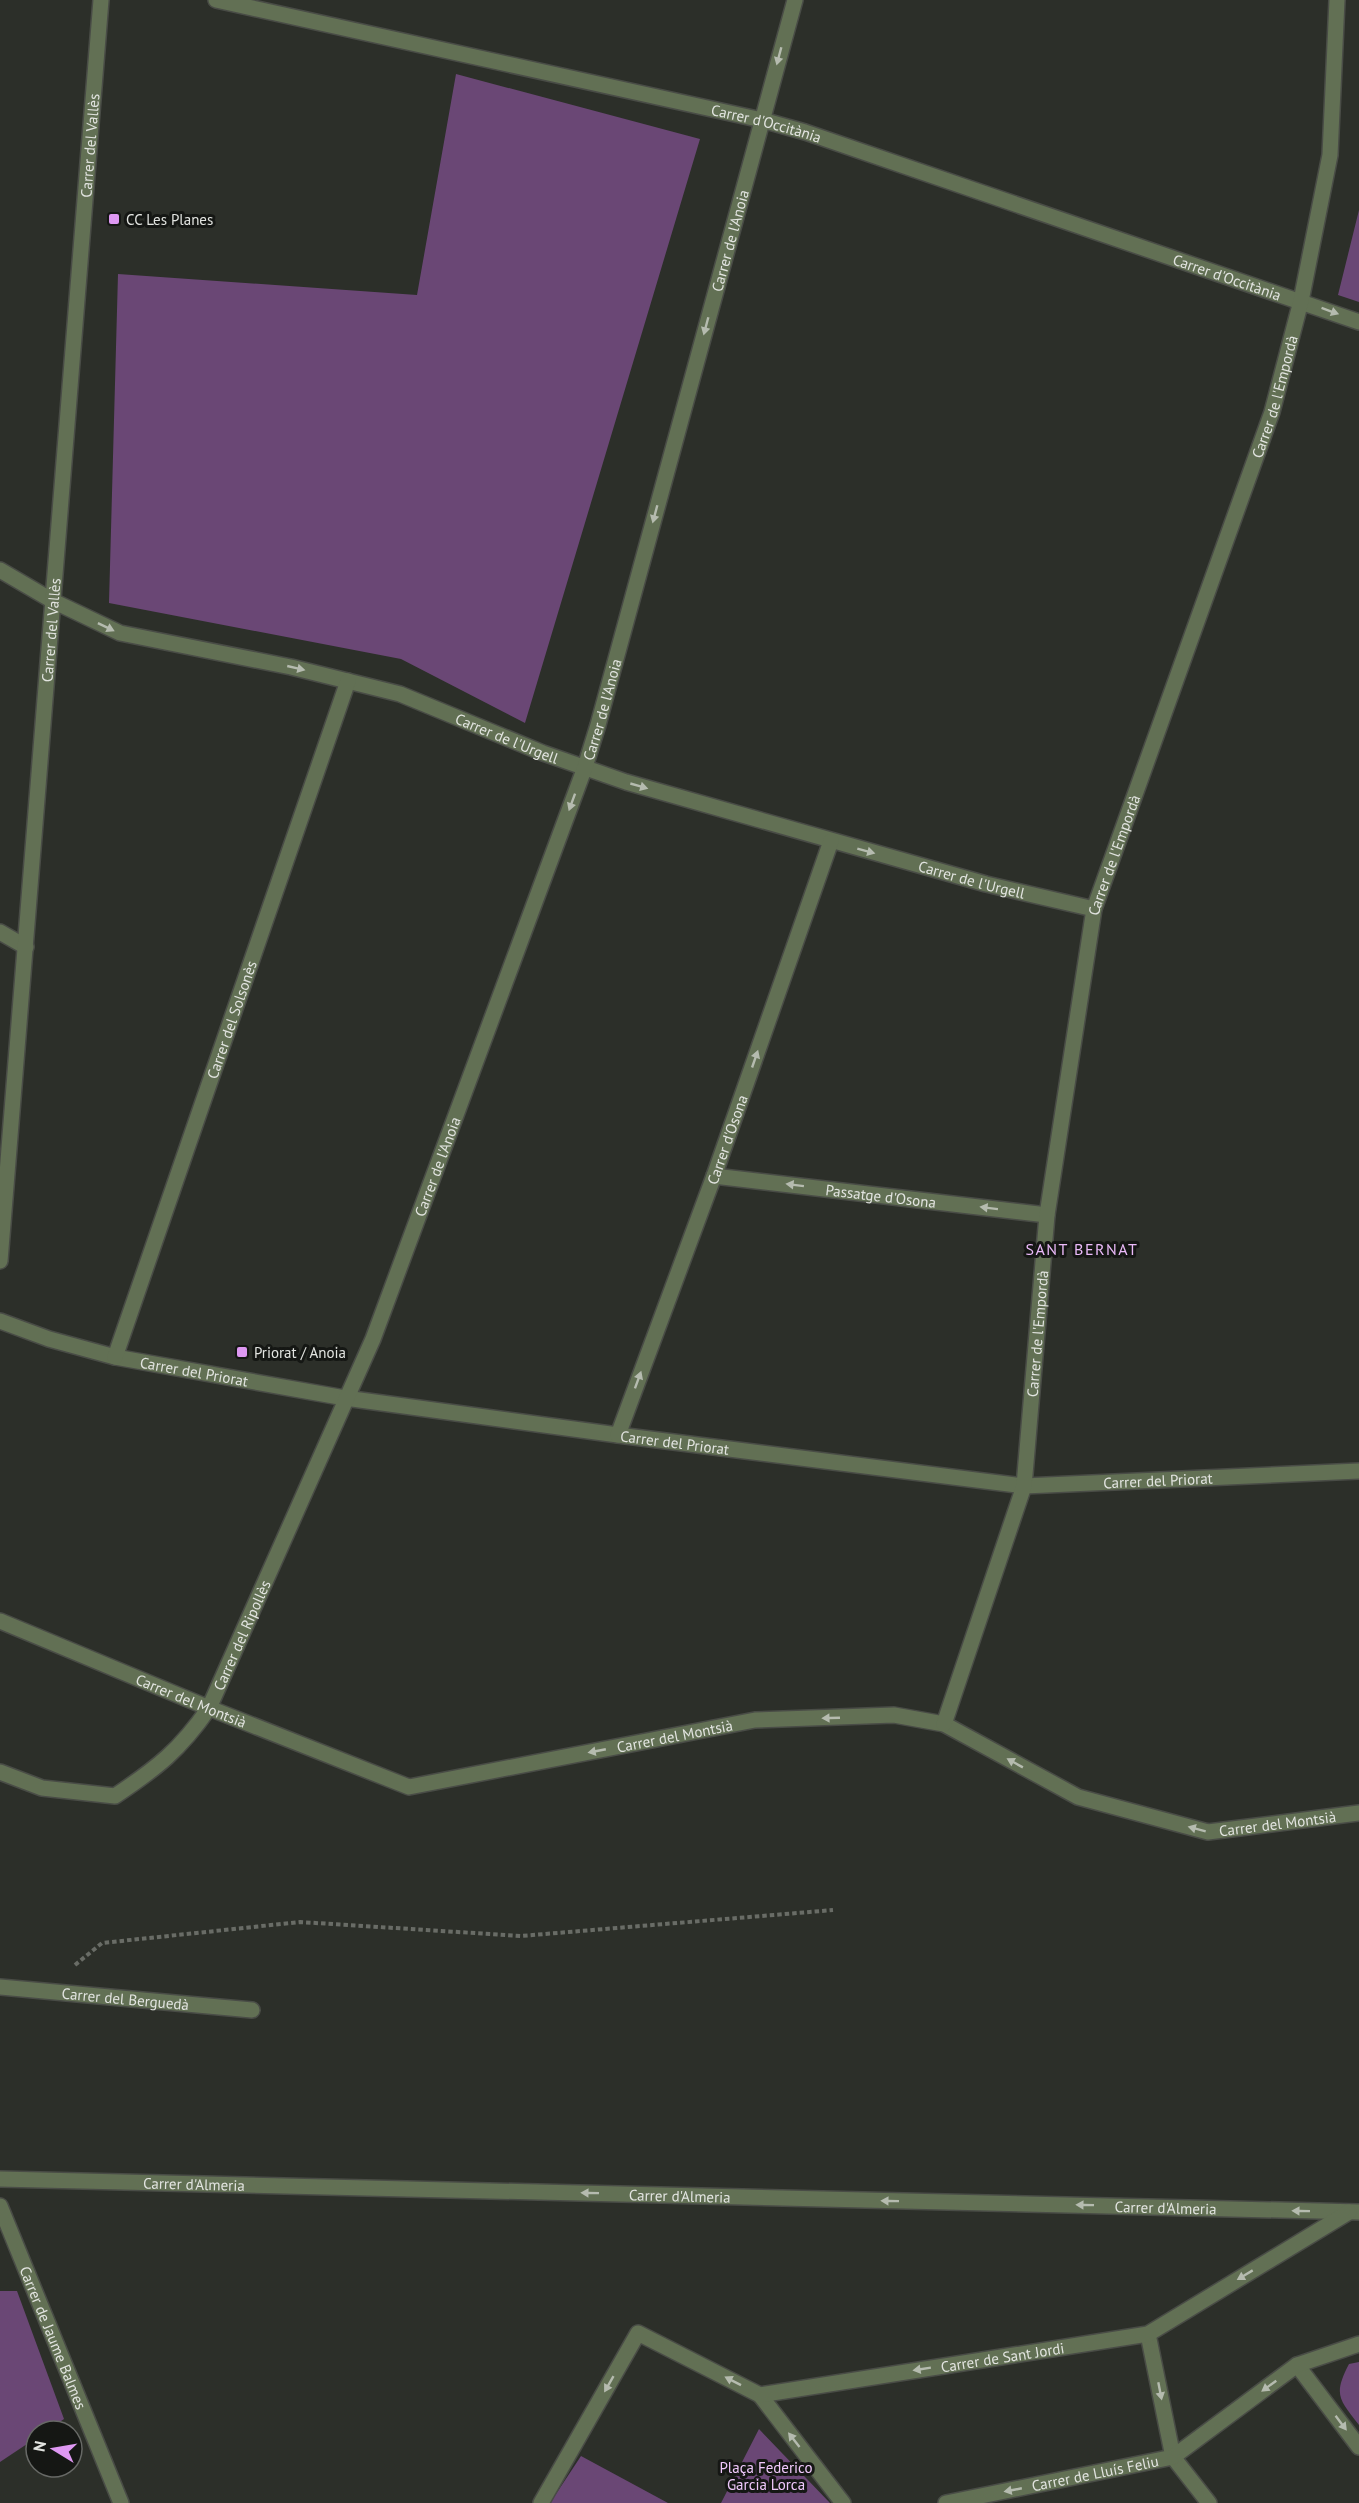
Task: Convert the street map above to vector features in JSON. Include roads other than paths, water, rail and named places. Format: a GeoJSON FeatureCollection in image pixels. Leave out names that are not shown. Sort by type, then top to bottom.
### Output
{"type":"FeatureCollection","features":[{"type":"Feature","properties":{"kind":"street","name":"Carrer del Vallès"},"geometry":{"type":"LineString","coordinates":[[0,1261],[101,0]]}},
{"type":"Feature","properties":{"kind":"street","name":"Carrer d'Occitània"},"geometry":{"type":"LineString","coordinates":[[216,0],[762,120],[817,136],[1359,322]]}},
{"type":"Feature","properties":{"kind":"street","name":"Carrer de l'Anoia"},"geometry":{"type":"LineString","coordinates":[[345,1398],[373,1340],[585,767],[795,0]]}},
{"type":"Feature","properties":{"kind":"street","name":"Carrer de l'Empordà"},"geometry":{"type":"LineString","coordinates":[[944,1724],[1024,1486],[1047,1215],[1094,909],[1272,412],[1301,301],[1330,155],[1337,0]]}},
{"type":"Feature","properties":{"kind":"street","name":"Carrer de l'Urgell"},"geometry":{"type":"LineString","coordinates":[[0,570],[53,601],[120,633],[291,667],[400,694],[543,753],[626,782],[831,841],[997,886],[1094,909]]}},
{"type":"Feature","properties":{"kind":"street","name":"Carrer del Solsonès"},"geometry":{"type":"LineString","coordinates":[[115,1357],[348,681]]}},
{"type":"Feature","properties":{"kind":"street","name":"Carrer d'Osona"},"geometry":{"type":"LineString","coordinates":[[618,1435],[714,1176],[831,841]]}},
{"type":"Feature","properties":{"kind":"street"},"geometry":{"type":"LineString","coordinates":[[0,932],[26,946]]}},
{"type":"Feature","properties":{"kind":"street","name":"Passatge d'Osona"},"geometry":{"type":"LineString","coordinates":[[714,1176],[1047,1215]]}},
{"type":"Feature","properties":{"kind":"street","name":"Carrer del Priorat"},"geometry":{"type":"LineString","coordinates":[[0,1321],[49,1339],[115,1357],[345,1398],[1024,1486],[1359,1472]]}},
{"type":"Feature","properties":{"kind":"street","name":"Carrer del Ripollès"},"geometry":{"type":"LineString","coordinates":[[0,1772],[42,1788],[115,1796],[169,1757],[194,1731],[209,1708],[345,1398]]}},
{"type":"Feature","properties":{"kind":"street","name":"Carrer del Montsià"},"geometry":{"type":"LineString","coordinates":[[0,1621],[209,1708],[409,1787],[755,1720],[894,1715],[944,1724],[1078,1797],[1208,1832],[1359,1813]]}},
{"type":"Feature","properties":{"kind":"street","name":"Carrer del Berguedà"},"geometry":{"type":"LineString","coordinates":[[0,1987],[252,2010]]}},
{"type":"Feature","properties":{"kind":"street","name":"Carrer d'Almeria"},"geometry":{"type":"LineString","coordinates":[[0,2179],[1354,2212]]}},
{"type":"Feature","properties":{"kind":"street","name":"Carrer de Jaume Balmes"},"geometry":{"type":"LineString","coordinates":[[0,2206],[121,2503]]}},
{"type":"Feature","properties":{"kind":"street","name":"Carrer de Sant Jordi"},"geometry":{"type":"LineString","coordinates":[[760,2395],[1148,2334],[1354,2212]]}},
{"type":"Feature","properties":{"kind":"street"},"geometry":{"type":"LineString","coordinates":[[541,2503],[638,2333],[760,2395],[843,2503]]}},
{"type":"Feature","properties":{"kind":"street"},"geometry":{"type":"LineString","coordinates":[[1148,2334],[1173,2457],[1209,2503]]}},
{"type":"Feature","properties":{"kind":"street"},"geometry":{"type":"LineString","coordinates":[[1173,2457],[1297,2366],[1359,2344]]}},
{"type":"Feature","properties":{"kind":"street"},"geometry":{"type":"LineString","coordinates":[[1297,2366],[1359,2447]]}},
{"type":"Feature","properties":{"kind":"street","name":"Carrer de Lluís Feliu"},"geometry":{"type":"LineString","coordinates":[[946,2503],[1173,2457]]}},
{"type":"Feature","properties":{"kind":"place","name":"CC Les Planes"},"geometry":{"type":"Point","coordinates":[114,219]}},
{"type":"Feature","properties":{"kind":"place","name":"Priorat / Anoia"},"geometry":{"type":"Point","coordinates":[242,1352]}},
{"type":"Feature","properties":{"kind":"district","name":"SANT BERNAT"},"geometry":{"type":"Point","coordinates":[1082,1249]}},
{"type":"Feature","properties":{"kind":"park label","name":"Plaça Federico Garcia Lorca"},"geometry":{"type":"Point","coordinates":[766,2476]}}]}
